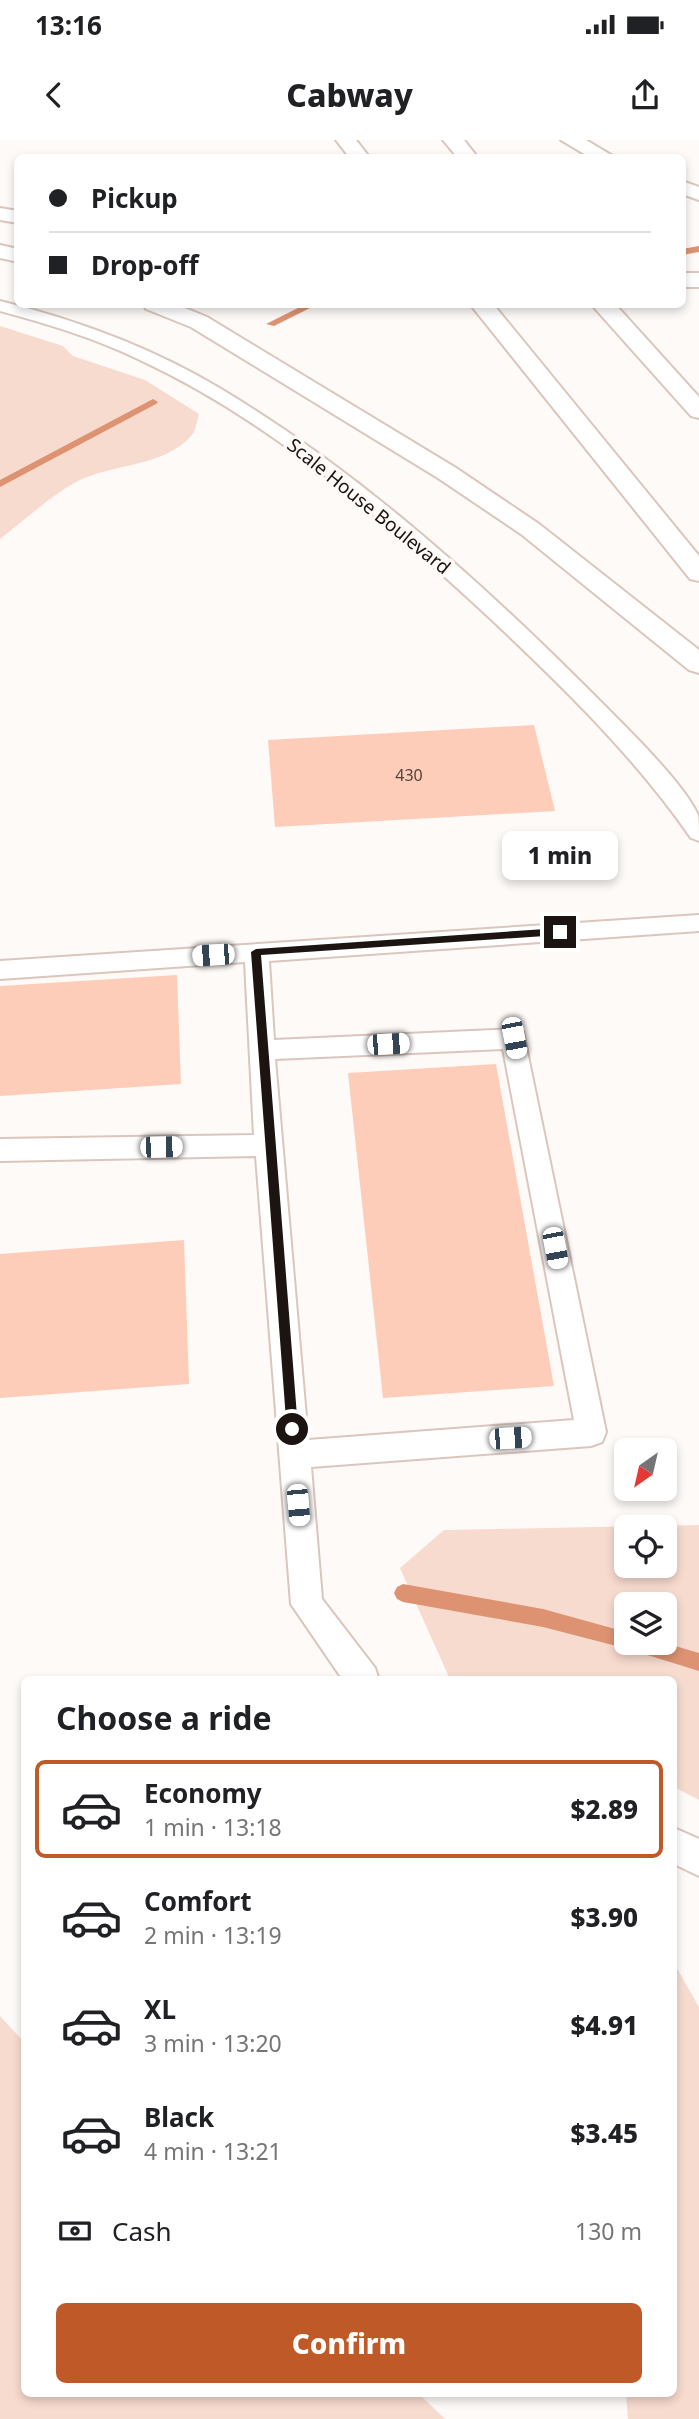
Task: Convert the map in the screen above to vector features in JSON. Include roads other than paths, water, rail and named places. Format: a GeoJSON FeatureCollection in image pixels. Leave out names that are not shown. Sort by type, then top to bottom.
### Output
{"type":"FeatureCollection","features":[{"type":"Feature","properties":{"kind":"main road"},"geometry":{"type":"LineString","coordinates":[[346,140],[358,154]]}},
{"type":"Feature","properties":{"kind":"main road"},"geometry":{"type":"LineString","coordinates":[[453,140],[465,154]]}},
{"type":"Feature","properties":{"kind":"main road"},"geometry":{"type":"LineString","coordinates":[[571,140],[599,154]]}},
{"type":"Feature","properties":{"kind":"main road"},"geometry":{"type":"LineString","coordinates":[[170,308],[190,313],[447,473],[530,529],[699,664]]}},
{"type":"Feature","properties":{"kind":"main road"},"geometry":{"type":"LineString","coordinates":[[484,308],[699,573]]}},
{"type":"Feature","properties":{"kind":"main road"},"geometry":{"type":"LineString","coordinates":[[606,308],[699,411]]}},
{"type":"Feature","properties":{"kind":"main road"},"geometry":{"type":"LineString","coordinates":[[626,331],[699,397]]}},
{"type":"Feature","properties":{"kind":"lane","name":"Scale House Boulevard"},"geometry":{"type":"LineString","coordinates":[[0,306],[85,333],[179,373],[237,406],[323,464],[413,536],[613,723],[677,799],[699,833]]}},
{"type":"Feature","properties":{"kind":"lane"},"geometry":{"type":"LineString","coordinates":[[0,970],[699,923]]}},
{"type":"Feature","properties":{"kind":"lane"},"geometry":{"type":"LineString","coordinates":[[256,952],[268,1145],[307,1604],[360,1676]]}},
{"type":"Feature","properties":{"kind":"lane"},"geometry":{"type":"LineString","coordinates":[[262,1050],[514,1038],[591,1432],[294,1455]]}},
{"type":"Feature","properties":{"kind":"lane"},"geometry":{"type":"LineString","coordinates":[[0,1150],[268,1145]]}},
{"type":"Feature","properties":{"kind":"lane"},"geometry":{"type":"LineString","coordinates":[[677,1847],[699,1858]]}},
{"type":"Feature","properties":{"kind":"waterway"},"geometry":{"type":"LineString","coordinates":[[686,251],[699,249]]}},
{"type":"Feature","properties":{"kind":"waterway"},"geometry":{"type":"LineString","coordinates":[[271,324],[305,308]]}},
{"type":"Feature","properties":{"kind":"waterway"},"geometry":{"type":"LineString","coordinates":[[0,484],[153,402]]}},
{"type":"Feature","properties":{"kind":"waterway"},"geometry":{"type":"LineString","coordinates":[[403,1593],[543,1618],[614,1638]]}},
{"type":"Feature","properties":{"kind":"waterway"},"geometry":{"type":"LineString","coordinates":[[675,1655],[699,1662]]}}]}
